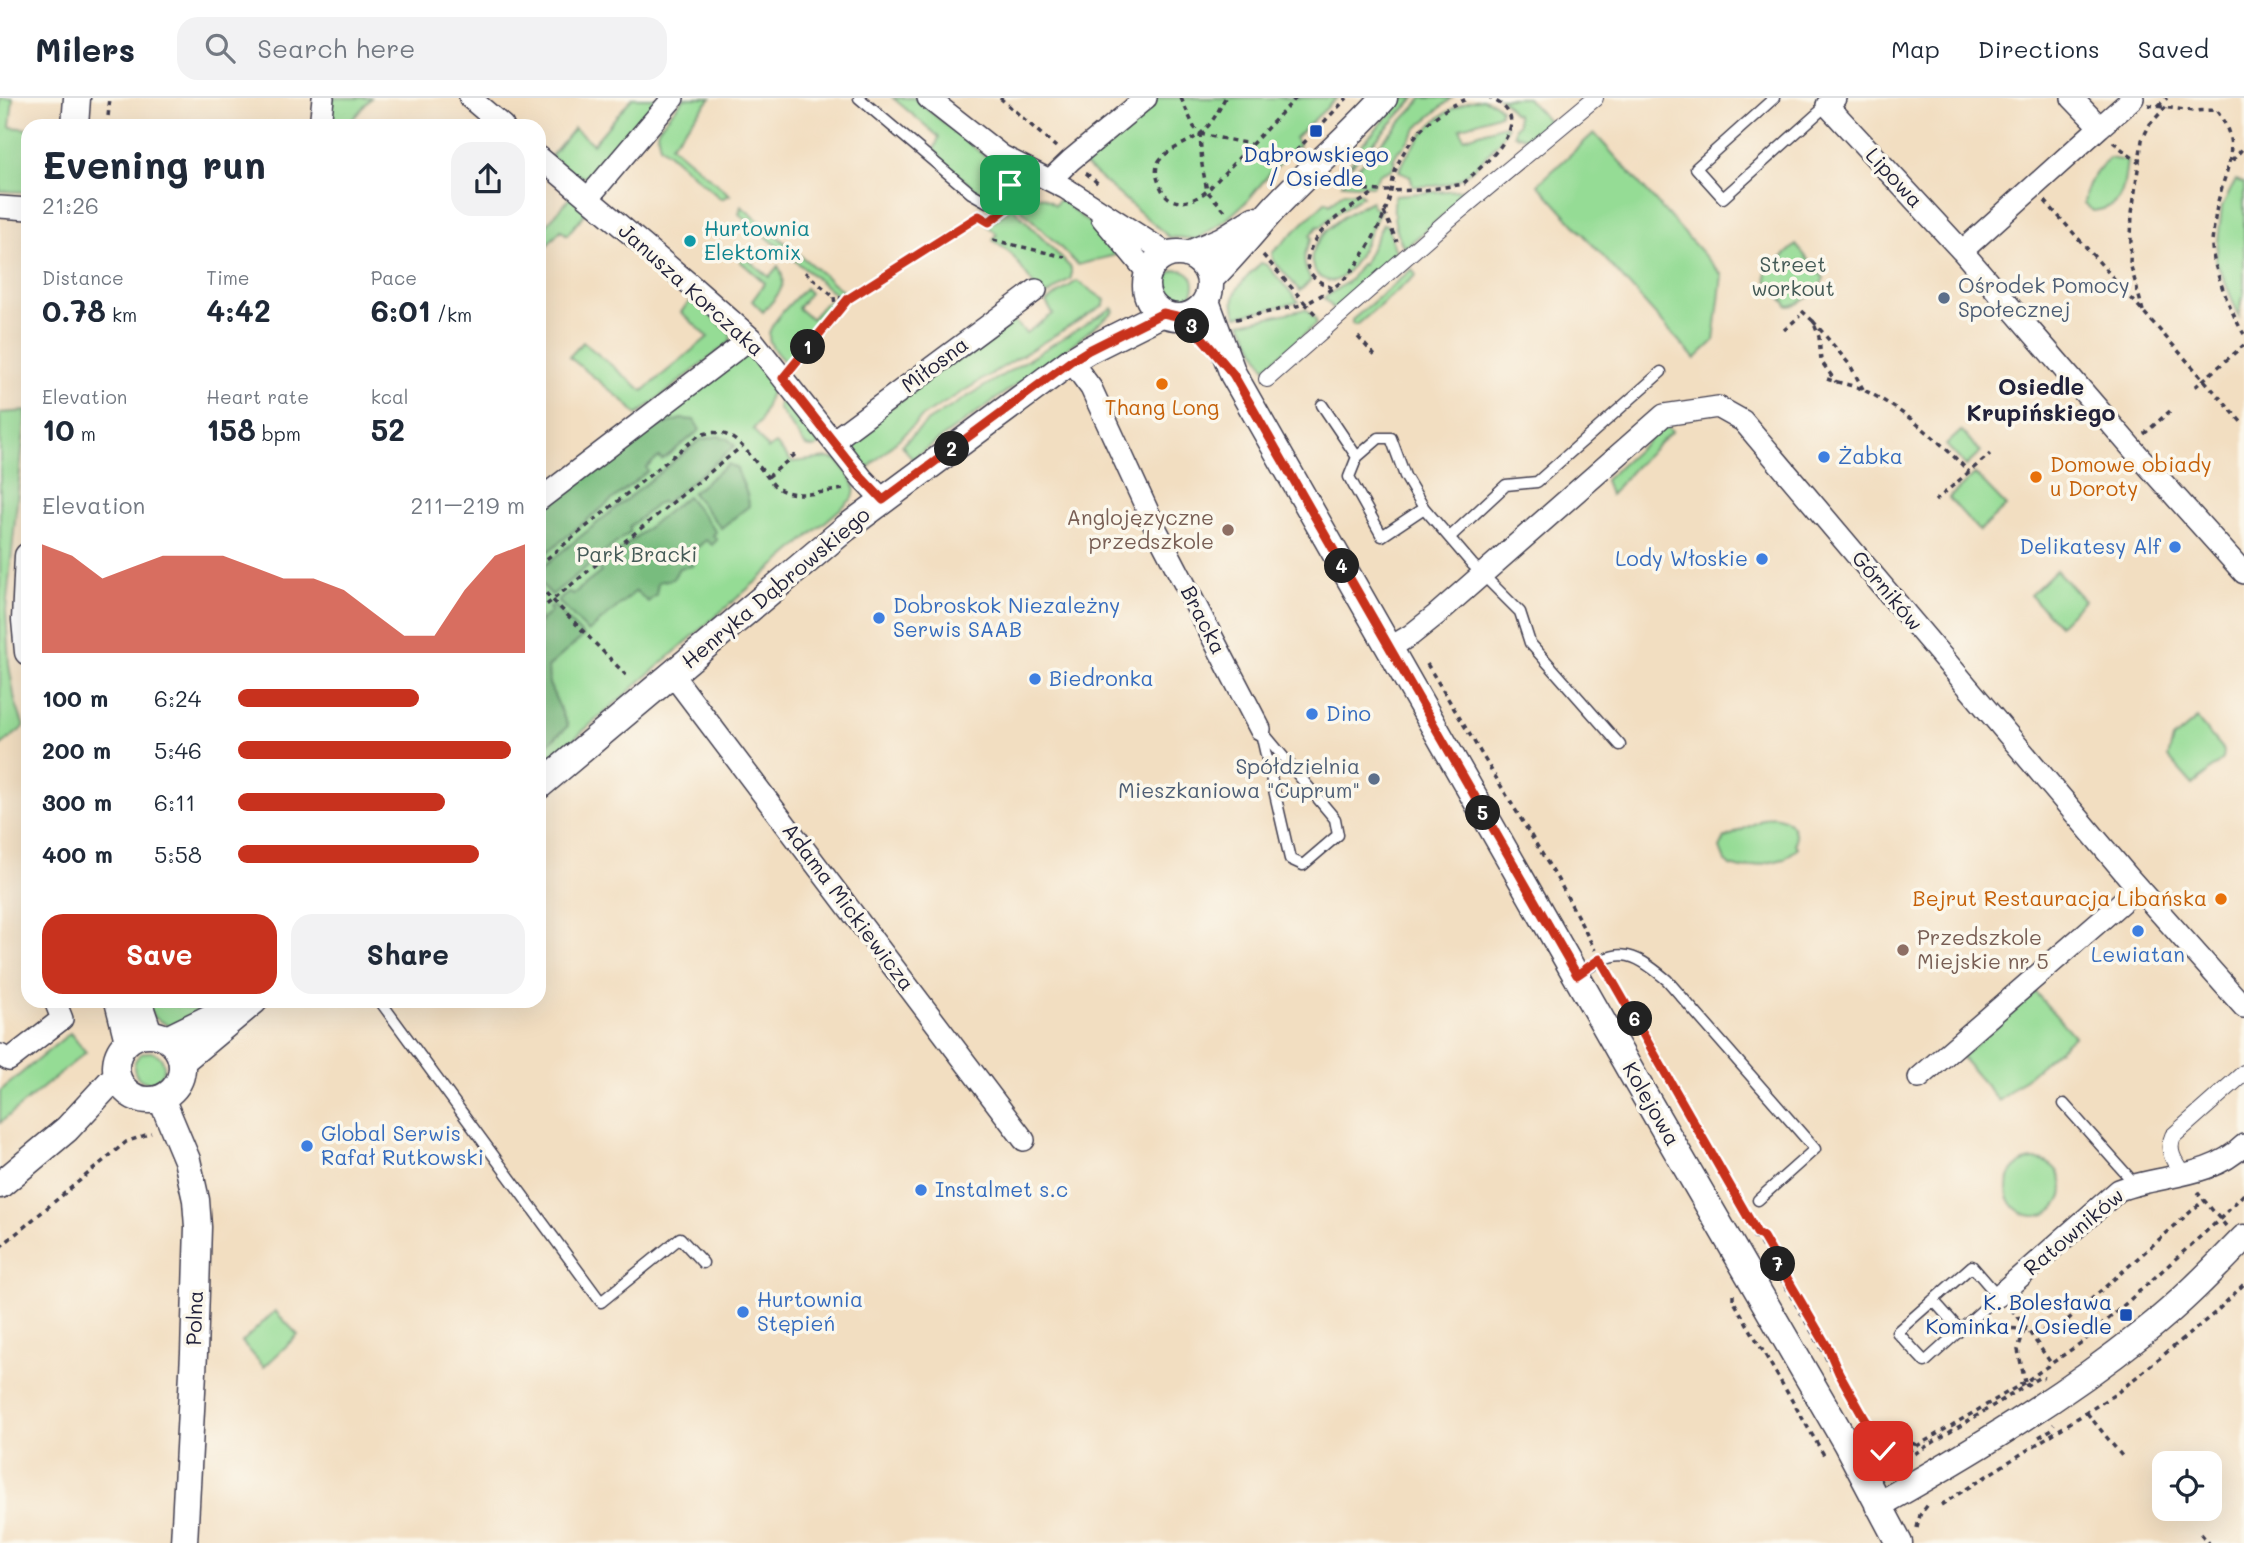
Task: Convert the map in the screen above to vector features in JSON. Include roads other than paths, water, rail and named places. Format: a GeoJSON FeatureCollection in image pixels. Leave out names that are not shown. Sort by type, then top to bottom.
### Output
{"type":"FeatureCollection","features":[{"type":"Feature","properties":{"kind":"street"},"geometry":{"type":"LineString","coordinates":[[76,119],[77,98]]}},
{"type":"Feature","properties":{"kind":"street"},"geometry":{"type":"LineString","coordinates":[[321,119],[323,98]]}},
{"type":"Feature","properties":{"kind":"street"},"geometry":{"type":"LineString","coordinates":[[470,98],[495,119]]}},
{"type":"Feature","properties":{"kind":"street"},"geometry":{"type":"LineString","coordinates":[[588,198],[673,98]]}},
{"type":"Feature","properties":{"kind":"street"},"geometry":{"type":"LineString","coordinates":[[928,98],[1002,156],[1026,170],[1096,195],[1179,254],[1199,260],[1206,268],[1208,290]]}},
{"type":"Feature","properties":{"kind":"street"},"geometry":{"type":"LineString","coordinates":[[1051,180],[1146,98]]}},
{"type":"Feature","properties":{"kind":"street"},"geometry":{"type":"LineString","coordinates":[[1096,195],[1147,281],[1149,299],[1172,315],[1191,314],[1234,255],[1276,206],[1357,128],[1384,98]]}},
{"type":"Feature","properties":{"kind":"street"},"geometry":{"type":"LineString","coordinates":[[1267,379],[1406,257],[1595,98]]}},
{"type":"Feature","properties":{"kind":"street"},"geometry":{"type":"LineString","coordinates":[[2073,98],[2099,129]]}},
{"type":"Feature","properties":{"kind":"street","name":"Lipowa"},"geometry":{"type":"LineString","coordinates":[[1828,100],[2244,573]]}},
{"type":"Feature","properties":{"kind":"street"},"geometry":{"type":"LineString","coordinates":[[1962,251],[2131,100]]}},
{"type":"Feature","properties":{"kind":"street","name":"Janusza Korczaka"},"geometry":{"type":"LineString","coordinates":[[546,163],[751,338],[883,500]]}},
{"type":"Feature","properties":{"kind":"street"},"geometry":{"type":"LineString","coordinates":[[1147,281],[1153,264],[1222,240],[1276,206]]}},
{"type":"Feature","properties":{"kind":"street"},"geometry":{"type":"LineString","coordinates":[[0,207],[21,208]]}},
{"type":"Feature","properties":{"kind":"street","name":"Henryka Dąbrowskiego"},"geometry":{"type":"LineString","coordinates":[[546,780],[846,528],[1080,356],[1147,281]]}},
{"type":"Feature","properties":{"kind":"street","name":"Miłosna"},"geometry":{"type":"LineString","coordinates":[[833,441],[1036,290]]}},
{"type":"Feature","properties":{"kind":"street","name":"Kolejowa"},"geometry":{"type":"LineString","coordinates":[[1208,290],[1233,374]]}},
{"type":"Feature","properties":{"kind":"street","name":"Henryka Dąbrowskiego"},"geometry":{"type":"LineString","coordinates":[[1080,356],[1172,315]]}},
{"type":"Feature","properties":{"kind":"street","name":"Kolejowa"},"geometry":{"type":"LineString","coordinates":[[1172,315],[1192,326],[1233,374],[1846,1443],[1878,1505],[1908,1538]]}},
{"type":"Feature","properties":{"kind":"street"},"geometry":{"type":"LineString","coordinates":[[546,495],[751,338]]}},
{"type":"Feature","properties":{"kind":"street","name":"Bracka"},"geometry":{"type":"LineString","coordinates":[[1080,356],[1091,388],[1156,529],[1260,729]]}},
{"type":"Feature","properties":{"kind":"street","name":"Górników"},"geometry":{"type":"LineString","coordinates":[[1389,648],[1411,635],[1664,415],[1717,407],[1743,421],[2138,888],[2244,1007]]}},
{"type":"Feature","properties":{"kind":"street","name":"Adama Mickiewicza"},"geometry":{"type":"LineString","coordinates":[[672,674],[1024,1140]]}},
{"type":"Feature","properties":{"kind":"street"},"geometry":{"type":"LineString","coordinates":[[1919,1078],[2138,888]]}},
{"type":"Feature","properties":{"kind":"street"},"geometry":{"type":"LineString","coordinates":[[0,1055],[9,1060],[62,1019],[58,1008]]}},
{"type":"Feature","properties":{"kind":"street"},"geometry":{"type":"LineString","coordinates":[[124,1008],[148,1038],[178,1050],[182,1061],[182,1072],[171,1092],[150,1100],[139,1099],[123,1085],[117,1056],[148,1038],[228,1008]]}},
{"type":"Feature","properties":{"kind":"street"},"geometry":{"type":"LineString","coordinates":[[140,1008],[148,1038]]}},
{"type":"Feature","properties":{"kind":"street"},"geometry":{"type":"LineString","coordinates":[[182,1061],[246,1008]]}},
{"type":"Feature","properties":{"kind":"street"},"geometry":{"type":"LineString","coordinates":[[2183,1176],[2171,1154],[2169,1144],[2173,1136],[2244,1073]]}},
{"type":"Feature","properties":{"kind":"street"},"geometry":{"type":"LineString","coordinates":[[0,1185],[123,1085]]}},
{"type":"Feature","properties":{"kind":"street","name":"Polna"},"geometry":{"type":"LineString","coordinates":[[161,1098],[190,1170],[198,1227],[184,1543]]}},
{"type":"Feature","properties":{"kind":"street","name":"Ratowników"},"geometry":{"type":"LineString","coordinates":[[1998,1296],[2119,1190],[2134,1184],[2183,1176],[2241,1154]]}},
{"type":"Feature","properties":{"kind":"street"},"geometry":{"type":"LineString","coordinates":[[1878,1505],[2030,1415],[2070,1388],[2144,1332],[2211,1272],[2244,1238]]}},
{"type":"Feature","properties":{"kind":"lane"},"geometry":{"type":"LineString","coordinates":[[859,98],[971,193],[987,202],[1002,194],[1026,170]]}},
{"type":"Feature","properties":{"kind":"lane"},"geometry":{"type":"LineString","coordinates":[[1774,98],[1696,168],[1723,198],[1828,100]]}},
{"type":"Feature","properties":{"kind":"lane"},"geometry":{"type":"LineString","coordinates":[[1450,537],[1506,485],[1537,482],[1661,372]]}},
{"type":"Feature","properties":{"kind":"lane"},"geometry":{"type":"LineString","coordinates":[[1322,405],[1357,457]]}},
{"type":"Feature","properties":{"kind":"lane"},"geometry":{"type":"LineString","coordinates":[[1424,508],[1382,536],[1349,477],[1357,457],[1379,438],[1391,438],[1405,476],[1424,508],[1520,612],[1530,643],[1620,746]]}},
{"type":"Feature","properties":{"kind":"lane"},"geometry":{"type":"LineString","coordinates":[[1260,729],[1335,819],[1338,835],[1303,865],[1290,859],[1260,729]]}},
{"type":"Feature","properties":{"kind":"lane"},"geometry":{"type":"LineString","coordinates":[[1577,975],[1600,959],[1614,955],[1646,962],[1667,980],[1815,1149],[1758,1200]]}},
{"type":"Feature","properties":{"kind":"lane"},"geometry":{"type":"LineString","coordinates":[[385,1008],[601,1302],[680,1238],[703,1263]]}},
{"type":"Feature","properties":{"kind":"lane"},"geometry":{"type":"LineString","coordinates":[[2064,1104],[2134,1184]]}},
{"type":"Feature","properties":{"kind":"lane"},"geometry":{"type":"LineString","coordinates":[[1972,1266],[1998,1296],[1925,1362],[1897,1332],[1933,1300],[1972,1266]]}},
{"type":"Feature","properties":{"kind":"lane"},"geometry":{"type":"LineString","coordinates":[[1933,1300],[1960,1330]]}},
{"type":"Feature","properties":{"kind":"place","name":"Dąbrowskiego / Osiedle"},"geometry":{"type":"Point","coordinates":[1316,131]}},
{"type":"Feature","properties":{"kind":"place","name":"Hurtownia Elektomix"},"geometry":{"type":"Point","coordinates":[690,241]}},
{"type":"Feature","properties":{"kind":"place","name":"Ośrodek Pomocy Społecznej"},"geometry":{"type":"Point","coordinates":[1944,298]}},
{"type":"Feature","properties":{"kind":"place","name":"Thang Long"},"geometry":{"type":"Point","coordinates":[1162,384]}},
{"type":"Feature","properties":{"kind":"place","name":"Żabka"},"geometry":{"type":"Point","coordinates":[1824,457]}},
{"type":"Feature","properties":{"kind":"place","name":"Domowe obiady u Doroty"},"geometry":{"type":"Point","coordinates":[2036,477]}},
{"type":"Feature","properties":{"kind":"place","name":"Anglojęzyczne przedszkole"},"geometry":{"type":"Point","coordinates":[1228,530]}},
{"type":"Feature","properties":{"kind":"place","name":"Delikatesy Alf"},"geometry":{"type":"Point","coordinates":[2175,547]}},
{"type":"Feature","properties":{"kind":"place","name":"Lody Włoskie"},"geometry":{"type":"Point","coordinates":[1762,559]}},
{"type":"Feature","properties":{"kind":"place","name":"Dobroskok Niezależny Serwis SAAB"},"geometry":{"type":"Point","coordinates":[879,618]}},
{"type":"Feature","properties":{"kind":"place","name":"Biedronka"},"geometry":{"type":"Point","coordinates":[1035,679]}},
{"type":"Feature","properties":{"kind":"place","name":"Dino"},"geometry":{"type":"Point","coordinates":[1312,714]}},
{"type":"Feature","properties":{"kind":"place","name":"Spółdzielnia Mieszkaniowa \"Cuprum\""},"geometry":{"type":"Point","coordinates":[1374,779]}},
{"type":"Feature","properties":{"kind":"place","name":"Bejrut Restauracja Libańska"},"geometry":{"type":"Point","coordinates":[2221,899]}},
{"type":"Feature","properties":{"kind":"place","name":"Lewiatan"},"geometry":{"type":"Point","coordinates":[2138,931]}},
{"type":"Feature","properties":{"kind":"place","name":"Przedszkole Miejskie nr 5"},"geometry":{"type":"Point","coordinates":[1903,950]}},
{"type":"Feature","properties":{"kind":"place","name":"Global Serwis Rafał Rutkowski"},"geometry":{"type":"Point","coordinates":[307,1146]}},
{"type":"Feature","properties":{"kind":"place","name":"Instalmet s.c"},"geometry":{"type":"Point","coordinates":[921,1190]}},
{"type":"Feature","properties":{"kind":"place","name":"Hurtownia Stępień"},"geometry":{"type":"Point","coordinates":[743,1312]}},
{"type":"Feature","properties":{"kind":"place","name":"K. Bolesława Kominka / Osiedle"},"geometry":{"type":"Point","coordinates":[2126,1315]}},
{"type":"Feature","properties":{"kind":"district","name":"Osiedle Krupińskiego"},"geometry":{"type":"Point","coordinates":[2041,400]}},
{"type":"Feature","properties":{"kind":"park label","name":"Street workout"},"geometry":{"type":"Point","coordinates":[1793,277]}},
{"type":"Feature","properties":{"kind":"park label","name":"Park Bracki"},"geometry":{"type":"Point","coordinates":[637,555]}}]}
